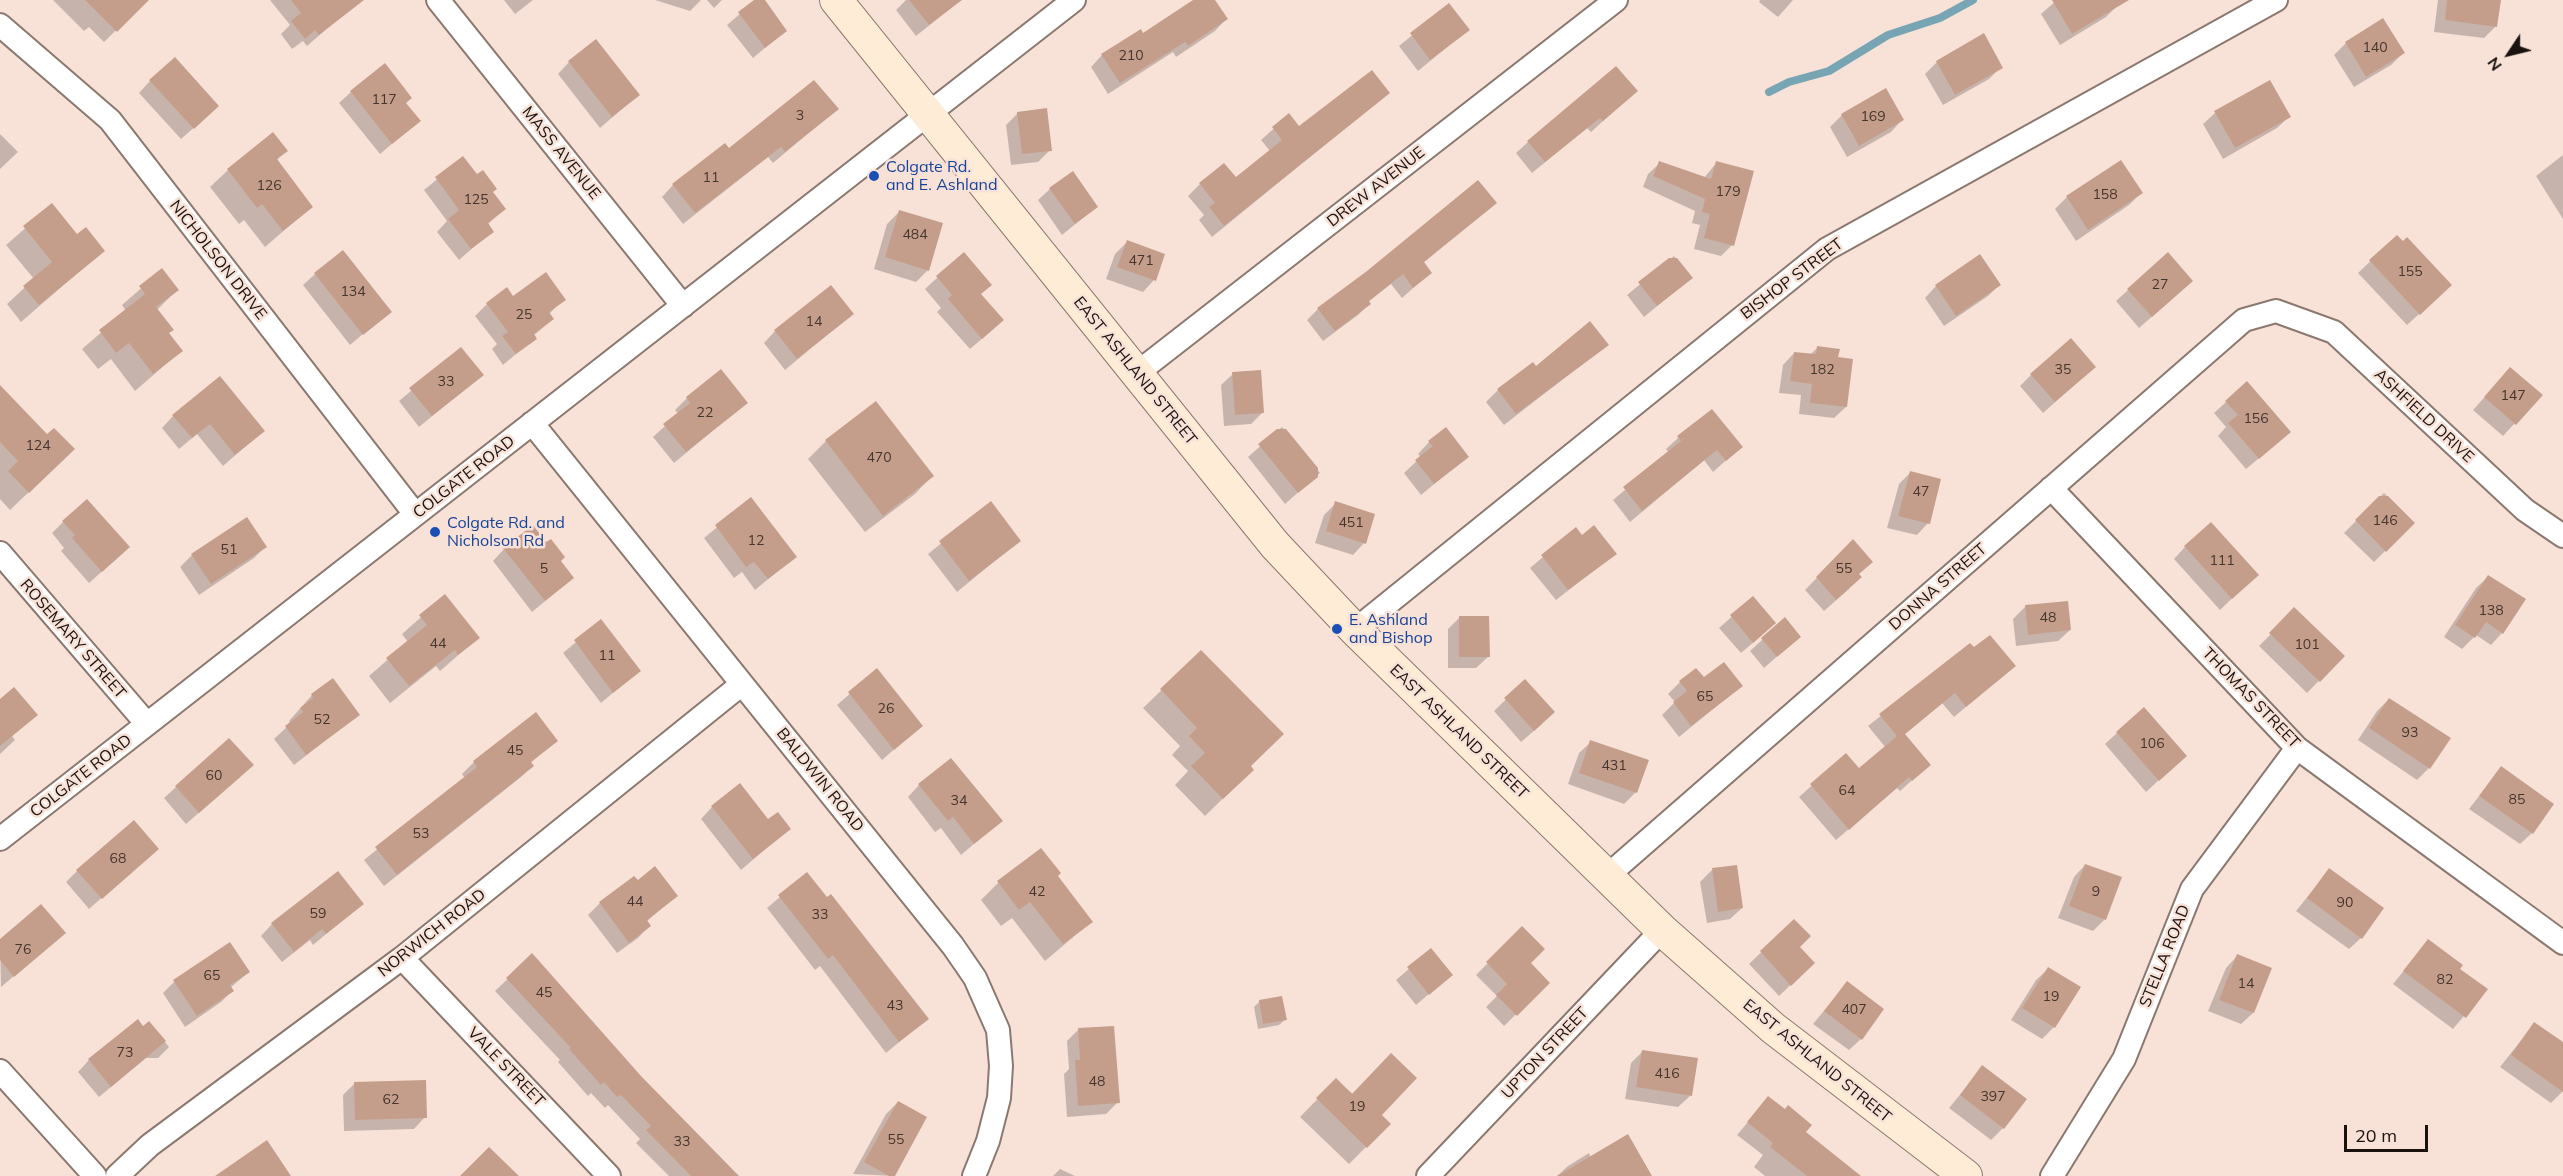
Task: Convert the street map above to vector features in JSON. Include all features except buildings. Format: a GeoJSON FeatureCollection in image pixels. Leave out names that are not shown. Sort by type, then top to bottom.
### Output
{"type":"FeatureCollection","features":[{"type":"Feature","properties":{"kind":"main road","name":"EAST ASHLAND STREET"},"geometry":{"type":"LineString","coordinates":[[836,0],[1275,545],[1355,630],[1662,930],[1773,1028],[1949,1172]]}},
{"type":"Feature","properties":{"kind":"street","name":"MASS AVENUE"},"geometry":{"type":"LineString","coordinates":[[438,0],[683,306]]}},
{"type":"Feature","properties":{"kind":"street","name":"COLGATE ROAD"},"geometry":{"type":"LineString","coordinates":[[0,839],[1074,0]]}},
{"type":"Feature","properties":{"kind":"street","name":"DREW AVENUE"},"geometry":{"type":"LineString","coordinates":[[1137,374],[1616,0]]}},
{"type":"Feature","properties":{"kind":"street","name":"BISHOP STREET"},"geometry":{"type":"LineString","coordinates":[[1355,630],[1827,249],[2276,0]]}},
{"type":"Feature","properties":{"kind":"street","name":"NICHOLSON DRIVE"},"geometry":{"type":"LineString","coordinates":[[0,25],[110,120],[416,514]]}},
{"type":"Feature","properties":{"kind":"street","name":"DONNA STREET"},"geometry":{"type":"LineString","coordinates":[[1607,876],[2244,320],[2276,311]]}},
{"type":"Feature","properties":{"kind":"street","name":"ASHFIELD DRIVE"},"geometry":{"type":"LineString","coordinates":[[2276,311],[2334,332],[2525,510],[2563,536]]}},
{"type":"Feature","properties":{"kind":"street","name":"BALDWIN ROAD"},"geometry":{"type":"LineString","coordinates":[[532,423],[953,946],[987,1002],[998,1030],[999,1098],[988,1141],[974,1176]]}},
{"type":"Feature","properties":{"kind":"street","name":"THOMAS STREET"},"geometry":{"type":"LineString","coordinates":[[2051,488],[2297,748],[2563,943]]}},
{"type":"Feature","properties":{"kind":"street","name":"ROSEMARY STREET"},"geometry":{"type":"LineString","coordinates":[[0,553],[147,724]]}},
{"type":"Feature","properties":{"kind":"street","name":"NORWICH ROAD"},"geometry":{"type":"LineString","coordinates":[[117,1176],[150,1145],[402,958],[742,684]]}},
{"type":"Feature","properties":{"kind":"street","name":"STELLA ROAD"},"geometry":{"type":"LineString","coordinates":[[2052,1176],[2124,1059],[2192,889],[2297,748]]}},
{"type":"Feature","properties":{"kind":"street","name":"UPTON STREET"},"geometry":{"type":"LineString","coordinates":[[1428,1176],[1662,930]]}},
{"type":"Feature","properties":{"kind":"street","name":"VALE STREET"},"geometry":{"type":"LineString","coordinates":[[402,958],[609,1176]]}},
{"type":"Feature","properties":{"kind":"street"},"geometry":{"type":"LineString","coordinates":[[0,1071],[95,1176]]}},
{"type":"Feature","properties":{"kind":"waterway"},"geometry":{"type":"LineString","coordinates":[[1769,92],[1789,82],[1829,71],[1888,35],[1940,18],[1973,0]]}},
{"type":"Feature","properties":{"kind":"place","name":"Colgate Rd. and E. Ashland"},"geometry":{"type":"Point","coordinates":[874,176]}},
{"type":"Feature","properties":{"kind":"place","name":"Colgate Rd. and Nicholson Rd"},"geometry":{"type":"Point","coordinates":[435,532]}},
{"type":"Feature","properties":{"kind":"place","name":"E. Ashland and Bishop"},"geometry":{"type":"Point","coordinates":[1337,629]}}]}
